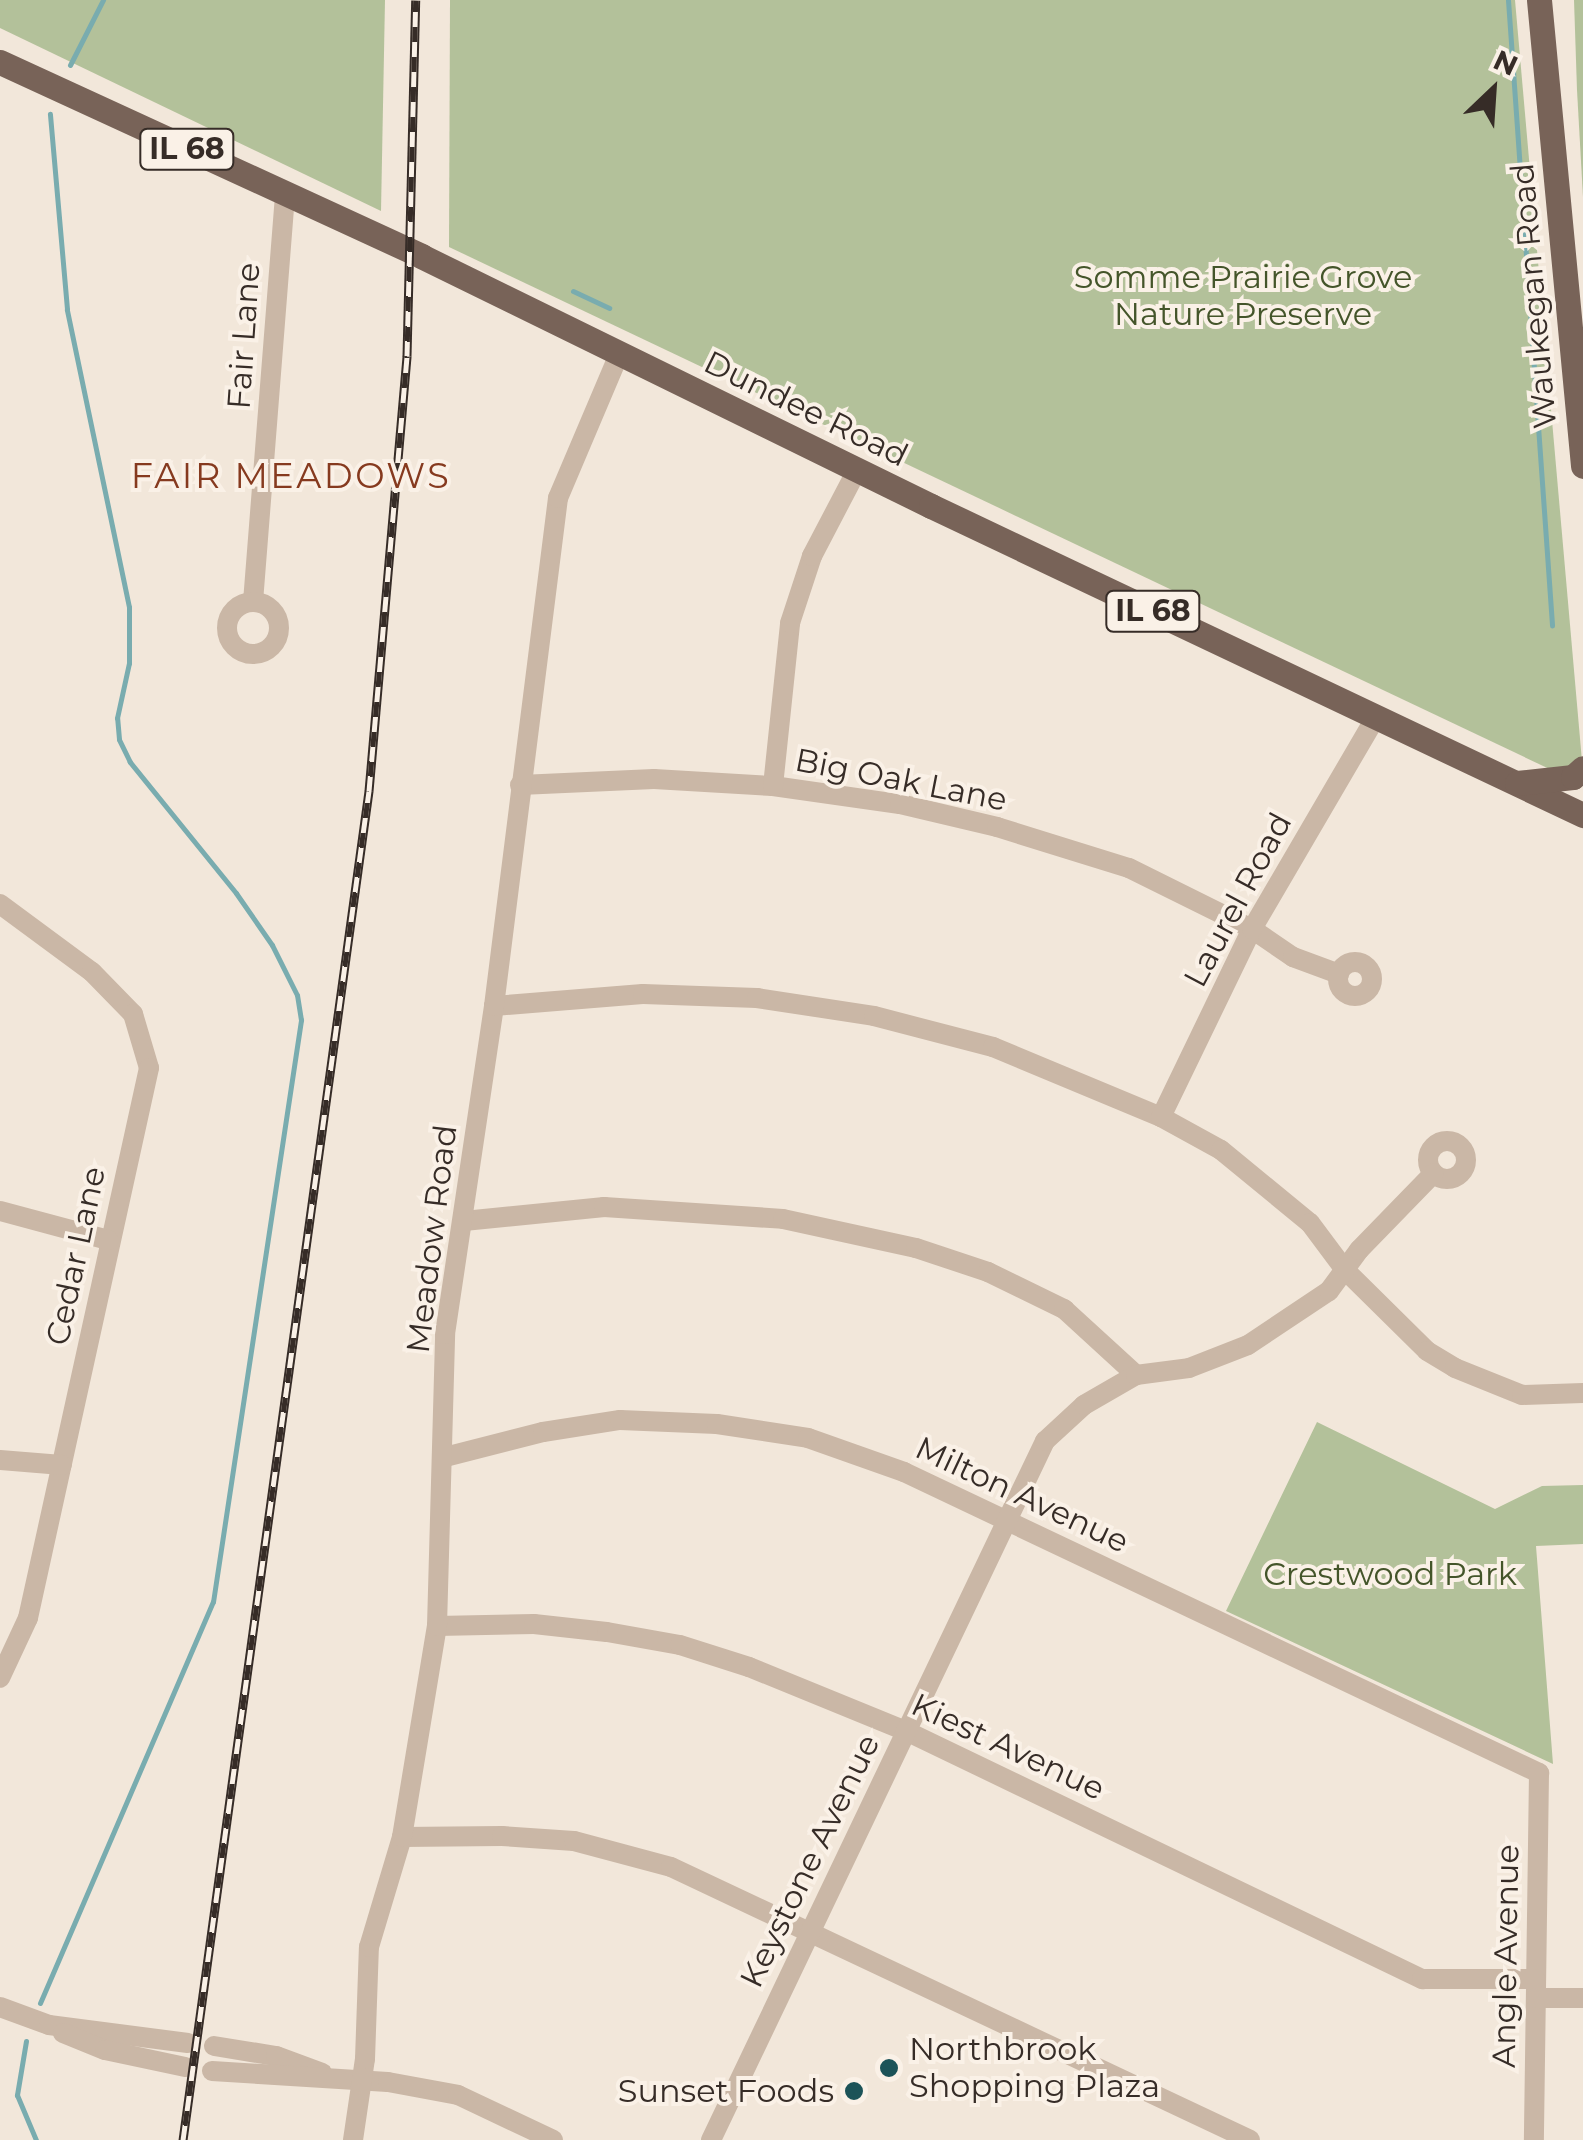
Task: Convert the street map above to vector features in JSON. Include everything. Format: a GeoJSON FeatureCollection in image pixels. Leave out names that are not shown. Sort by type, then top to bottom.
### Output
{"type":"FeatureCollection","features":[{"type":"Feature","properties":{"kind":"main road","name":"Waukegan Road"},"geometry":{"type":"LineString","coordinates":[[1539,0],[1583,466]]}},
{"type":"Feature","properties":{"kind":"main road","name":"Dundee Road"},"geometry":{"type":"LineString","coordinates":[[0,62],[1583,815]]}},
{"type":"Feature","properties":{"kind":"main road"},"geometry":{"type":"LineString","coordinates":[[1516,783],[1573,776],[1583,768]]}},
{"type":"Feature","properties":{"kind":"street","name":"Fair Lane"},"geometry":{"type":"LineString","coordinates":[[253,602],[285,196]]}},
{"type":"Feature","properties":{"kind":"street","name":"Meadow Road"},"geometry":{"type":"LineString","coordinates":[[352,2140],[362,2082],[370,1946],[402,1836],[437,1626],[445,1457],[445,1334],[494,1006],[558,498],[619,354]]}},
{"type":"Feature","properties":{"kind":"street"},"geometry":{"type":"LineString","coordinates":[[773,786],[790,623],[812,556],[857,470]]}},
{"type":"Feature","properties":{"kind":"street","name":"Laurel Road"},"geometry":{"type":"LineString","coordinates":[[1161,1117],[1252,929],[1376,717]]}},
{"type":"Feature","properties":{"kind":"street","name":"Big Oak Lane"},"geometry":{"type":"LineString","coordinates":[[520,785],[654,779],[773,786],[900,804],[997,826],[1129,868],[1252,929],[1293,957],[1339,974]]}},
{"type":"Feature","properties":{"kind":"street","name":"Cedar Lane"},"geometry":{"type":"LineString","coordinates":[[0,904],[92,972],[133,1014],[149,1068],[108,1240],[28,1618],[0,1678]]}},
{"type":"Feature","properties":{"kind":"street"},"geometry":{"type":"LineString","coordinates":[[494,1006],[643,994],[757,998],[874,1016],[993,1047],[1161,1117],[1222,1150],[1310,1223],[1345,1270],[1427,1351],[1455,1368],[1522,1395],[1583,1393]]}},
{"type":"Feature","properties":{"kind":"street","name":"Keystone Avenue"},"geometry":{"type":"LineString","coordinates":[[711,2140],[1045,1441],[1084,1406],[1136,1375],[1189,1368],[1248,1346],[1329,1291],[1434,1174]]}},
{"type":"Feature","properties":{"kind":"street"},"geometry":{"type":"LineString","coordinates":[[464,1221],[604,1208],[782,1219],[916,1248],[988,1272],[1064,1309],[1136,1375]]}},
{"type":"Feature","properties":{"kind":"street"},"geometry":{"type":"LineString","coordinates":[[0,1211],[108,1240]]}},
{"type":"Feature","properties":{"kind":"street","name":"Milton Avenue"},"geometry":{"type":"LineString","coordinates":[[445,1457],[544,1432],[620,1420],[717,1424],[808,1438],[904,1472],[1539,1772]]}},
{"type":"Feature","properties":{"kind":"street"},"geometry":{"type":"LineString","coordinates":[[0,1460],[62,1464]]}},
{"type":"Feature","properties":{"kind":"street","name":"Kiest Avenue"},"geometry":{"type":"LineString","coordinates":[[437,1626],[534,1624],[680,1645],[749,1666],[906,1731],[1422,1978],[1535,1989],[1583,1998]]}},
{"type":"Feature","properties":{"kind":"street","name":"Angle Avenue"},"geometry":{"type":"LineString","coordinates":[[1534,2140],[1539,1772]]}},
{"type":"Feature","properties":{"kind":"street"},"geometry":{"type":"LineString","coordinates":[[402,1836],[574,1841],[671,1868],[1250,2140]]}},
{"type":"Feature","properties":{"kind":"street"},"geometry":{"type":"LineString","coordinates":[[10,2011],[105,2050],[185,2067]]}},
{"type":"Feature","properties":{"kind":"street"},"geometry":{"type":"LineString","coordinates":[[48,2025],[188,2043]]}},
{"type":"Feature","properties":{"kind":"street"},"geometry":{"type":"LineString","coordinates":[[214,2046],[276,2056],[338,2079]]}},
{"type":"Feature","properties":{"kind":"street"},"geometry":{"type":"LineString","coordinates":[[212,2070],[388,2082],[458,2095],[553,2140]]}},
{"type":"Feature","properties":{"kind":"green space"},"geometry":{"type":"Polygon","coordinates":[[[0,0],[385,0],[381,211],[0,28],[0,0]]]}},
{"type":"Feature","properties":{"kind":"green space","name":"Somme Prairie Grove Nature Preserve"},"geometry":{"type":"Polygon","coordinates":[[[450,0],[1515,0],[1582,761],[1560,774],[449,247],[450,0]]]}},
{"type":"Feature","properties":{"kind":"green space"},"geometry":{"type":"Polygon","coordinates":[[[1574,0],[1583,0],[1583,197],[1577,90],[1574,0]]]}},
{"type":"Feature","properties":{"kind":"green space","name":"Crestwood Park"},"geometry":{"type":"Polygon","coordinates":[[[1317,1422],[1495,1509],[1542,1486],[1583,1485],[1583,1544],[1536,1546],[1553,1764],[1226,1611],[1317,1422]]]}},
{"type":"Feature","properties":{"kind":"waterway"},"geometry":{"type":"LineString","coordinates":[[70,65],[103,0]]}},
{"type":"Feature","properties":{"kind":"waterway"},"geometry":{"type":"LineString","coordinates":[[1508,0],[1552,625]]}},
{"type":"Feature","properties":{"kind":"waterway"},"geometry":{"type":"LineString","coordinates":[[40,2003],[213,1602],[301,1020],[297,995],[272,945],[236,893],[130,762],[119,739],[117,718],[129,663],[129,607],[67,309],[50,114]]}},
{"type":"Feature","properties":{"kind":"waterway"},"geometry":{"type":"LineString","coordinates":[[573,291],[609,308]]}},
{"type":"Feature","properties":{"kind":"waterway"},"geometry":{"type":"LineString","coordinates":[[26,2041],[17,2095],[36,2140]]}},
{"type":"Feature","properties":{"kind":"railway"},"geometry":{"type":"LineString","coordinates":[[183,2140],[369,791],[407,356],[416,0]]}},
{"type":"Feature","properties":{"kind":"place","name":"Northbrook Shopping Plaza"},"geometry":{"type":"Point","coordinates":[889,2068]}},
{"type":"Feature","properties":{"kind":"place","name":"Sunset Foods"},"geometry":{"type":"Point","coordinates":[854,2091]}},
{"type":"Feature","properties":{"kind":"district","name":"FAIR MEADOWS"},"geometry":{"type":"Point","coordinates":[291,476]}}]}
